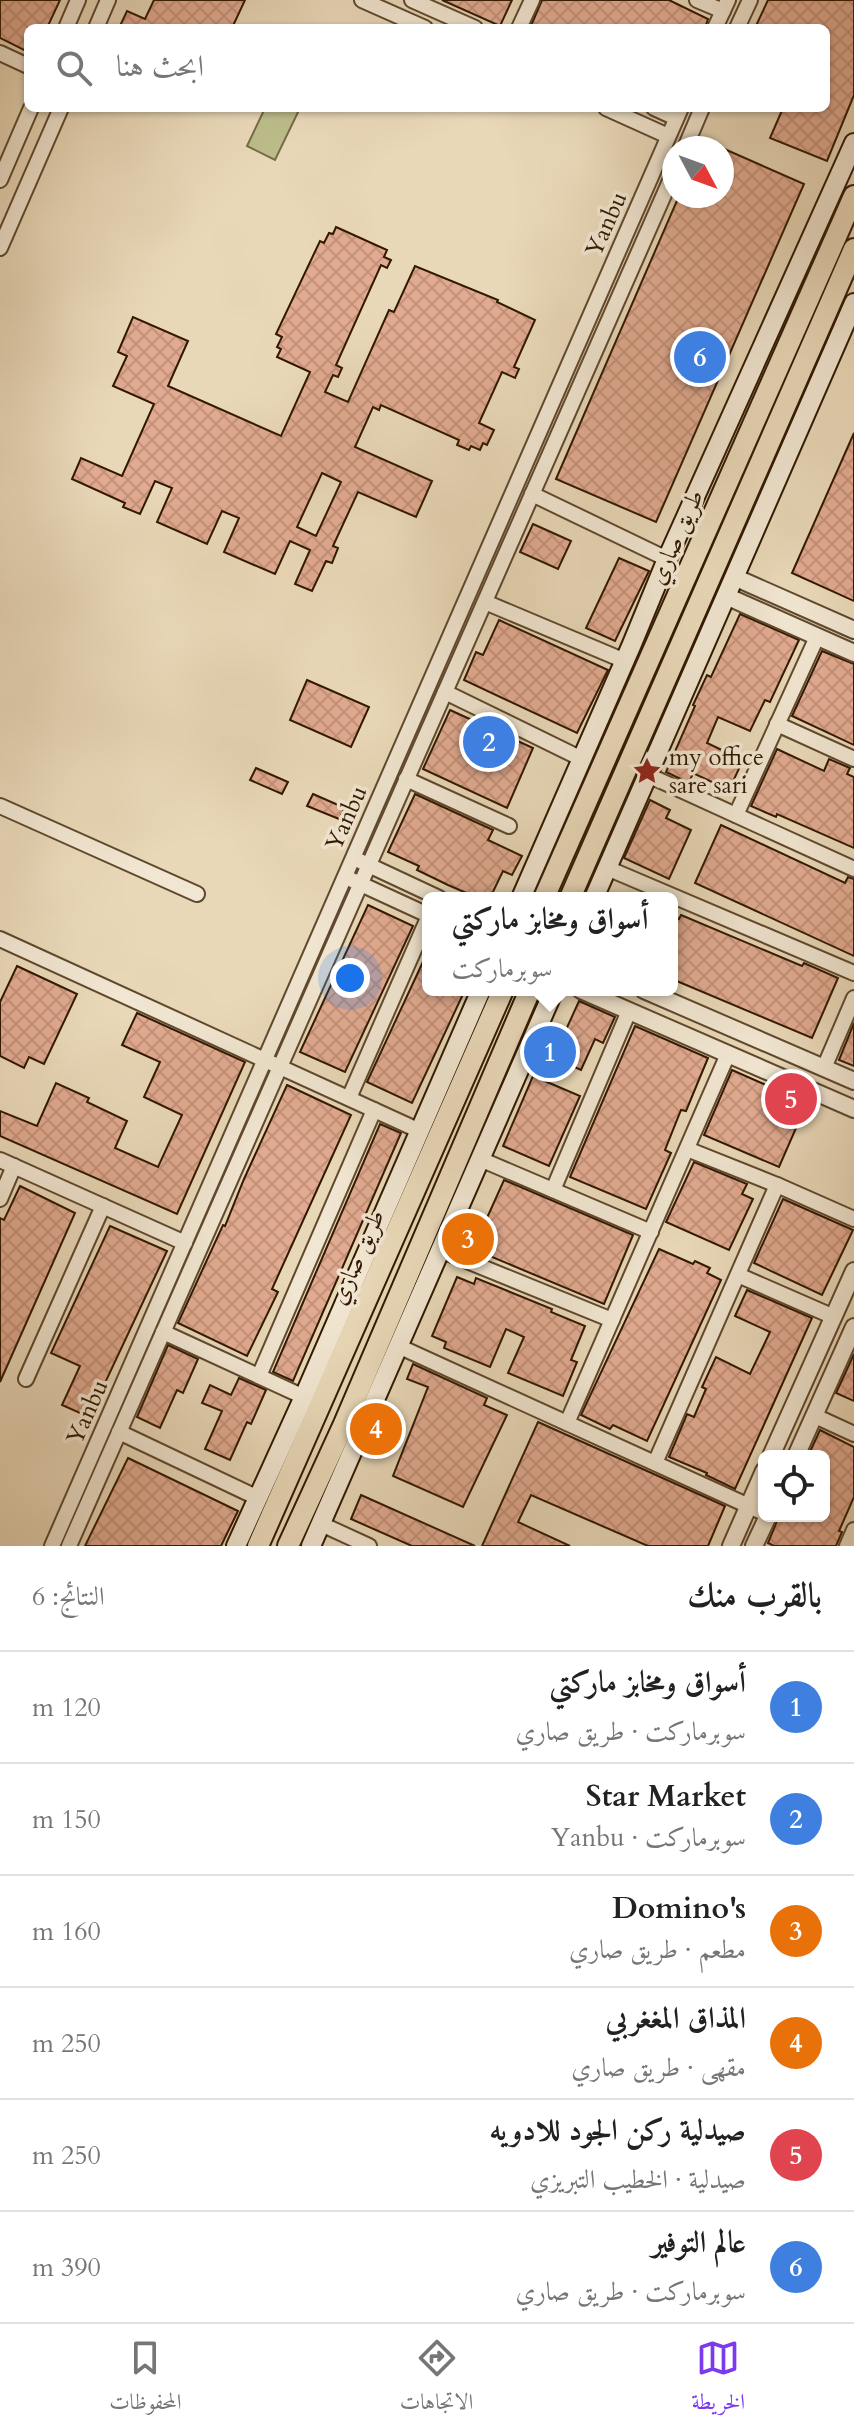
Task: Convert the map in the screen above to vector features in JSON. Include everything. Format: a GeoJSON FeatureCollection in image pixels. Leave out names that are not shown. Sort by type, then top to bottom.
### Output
{"type":"FeatureCollection","features":[{"type":"Feature","properties":{"kind":"main road"},"geometry":{"type":"LineString","coordinates":[[524,892],[667,559],[854,143]]}},
{"type":"Feature","properties":{"kind":"main road","name":"طريق صاري"},"geometry":{"type":"LineString","coordinates":[[547,892],[854,196]]}},
{"type":"Feature","properties":{"kind":"main road","name":"طريق صاري"},"geometry":{"type":"LineString","coordinates":[[573,892],[854,249]]}},
{"type":"Feature","properties":{"kind":"main road"},"geometry":{"type":"LineString","coordinates":[[597,892],[854,303]]}},
{"type":"Feature","properties":{"kind":"main road"},"geometry":{"type":"LineString","coordinates":[[236,1546],[478,996]]}},
{"type":"Feature","properties":{"kind":"main road","name":"طريق صاري"},"geometry":{"type":"LineString","coordinates":[[258,1546],[500,996]]}},
{"type":"Feature","properties":{"kind":"main road"},"geometry":{"type":"LineString","coordinates":[[288,1546],[344,1424],[527,996]]}},
{"type":"Feature","properties":{"kind":"main road"},"geometry":{"type":"LineString","coordinates":[[311,1546],[551,996]]}},
{"type":"Feature","properties":{"kind":"street"},"geometry":{"type":"LineString","coordinates":[[68,24],[78,0]]}},
{"type":"Feature","properties":{"kind":"street"},"geometry":{"type":"LineString","coordinates":[[98,24],[108,0]]}},
{"type":"Feature","properties":{"kind":"street"},"geometry":{"type":"LineString","coordinates":[[362,0],[416,24]]}},
{"type":"Feature","properties":{"kind":"street"},"geometry":{"type":"LineString","coordinates":[[412,0],[466,24]]}},
{"type":"Feature","properties":{"kind":"street"},"geometry":{"type":"LineString","coordinates":[[521,24],[532,0]]}},
{"type":"Feature","properties":{"kind":"street"},"geometry":{"type":"LineString","coordinates":[[697,0],[725,6]]}},
{"type":"Feature","properties":{"kind":"street"},"geometry":{"type":"LineString","coordinates":[[739,24],[750,0]]}},
{"type":"Feature","properties":{"kind":"street"},"geometry":{"type":"LineString","coordinates":[[0,53],[24,64]]}},
{"type":"Feature","properties":{"kind":"street"},"geometry":{"type":"LineString","coordinates":[[0,180],[29,112]]}},
{"type":"Feature","properties":{"kind":"street"},"geometry":{"type":"LineString","coordinates":[[0,248],[59,112]]}},
{"type":"Feature","properties":{"kind":"street"},"geometry":{"type":"LineString","coordinates":[[615,112],[668,136]]}},
{"type":"Feature","properties":{"kind":"street"},"geometry":{"type":"LineString","coordinates":[[690,136],[700,112]]}},
{"type":"Feature","properties":{"kind":"street","name":"Yanbu"},"geometry":{"type":"LineString","coordinates":[[668,136],[678,113]]}},
{"type":"Feature","properties":{"kind":"street","name":"Yanbu"},"geometry":{"type":"LineString","coordinates":[[52,1546],[662,150]]}},
{"type":"Feature","properties":{"kind":"street","name":"Yanbu"},"geometry":{"type":"LineString","coordinates":[[69,1546],[662,199]]}},
{"type":"Feature","properties":{"kind":"street"},"geometry":{"type":"LineString","coordinates":[[532,494],[667,559]]}},
{"type":"Feature","properties":{"kind":"street"},"geometry":{"type":"LineString","coordinates":[[734,577],[854,630]]}},
{"type":"Feature","properties":{"kind":"street"},"geometry":{"type":"LineString","coordinates":[[726,596],[854,653]]}},
{"type":"Feature","properties":{"kind":"street"},"geometry":{"type":"LineString","coordinates":[[485,602],[625,661]]}},
{"type":"Feature","properties":{"kind":"street"},"geometry":{"type":"LineString","coordinates":[[736,815],[817,637]]}},
{"type":"Feature","properties":{"kind":"street"},"geometry":{"type":"LineString","coordinates":[[445,692],[582,759]]}},
{"type":"Feature","properties":{"kind":"street"},"geometry":{"type":"LineString","coordinates":[[777,724],[854,759]]}},
{"type":"Feature","properties":{"kind":"street"},"geometry":{"type":"LineString","coordinates":[[648,775],[854,869]]}},
{"type":"Feature","properties":{"kind":"street"},"geometry":{"type":"LineString","coordinates":[[406,779],[509,826]]}},
{"type":"Feature","properties":{"kind":"street"},"geometry":{"type":"LineString","coordinates":[[0,806],[197,894]]}},
{"type":"Feature","properties":{"kind":"street"},"geometry":{"type":"LineString","coordinates":[[353,858],[426,892]]}},
{"type":"Feature","properties":{"kind":"street"},"geometry":{"type":"LineString","coordinates":[[607,868],[663,892]]}},
{"type":"Feature","properties":{"kind":"street"},"geometry":{"type":"LineString","coordinates":[[344,877],[422,913]]}},
{"type":"Feature","properties":{"kind":"street"},"geometry":{"type":"LineString","coordinates":[[678,898],[854,973]]}},
{"type":"Feature","properties":{"kind":"street"},"geometry":{"type":"LineString","coordinates":[[349,1098],[422,930]]}},
{"type":"Feature","properties":{"kind":"street"},"geometry":{"type":"LineString","coordinates":[[0,939],[420,1131]]}},
{"type":"Feature","properties":{"kind":"street"},"geometry":{"type":"LineString","coordinates":[[595,996],[854,1109]]}},
{"type":"Feature","properties":{"kind":"street"},"geometry":{"type":"LineString","coordinates":[[658,996],[854,1081]]}},
{"type":"Feature","properties":{"kind":"street"},"geometry":{"type":"LineString","coordinates":[[824,1068],[854,998]]}},
{"type":"Feature","properties":{"kind":"street"},"geometry":{"type":"LineString","coordinates":[[553,1190],[629,1011]]}},
{"type":"Feature","properties":{"kind":"street"},"geometry":{"type":"LineString","coordinates":[[567,1423],[728,1054]]}},
{"type":"Feature","properties":{"kind":"street"},"geometry":{"type":"LineString","coordinates":[[259,1376],[374,1110]]}},
{"type":"Feature","properties":{"kind":"street"},"geometry":{"type":"LineString","coordinates":[[687,1149],[854,1219]]}},
{"type":"Feature","properties":{"kind":"street"},"geometry":{"type":"LineString","coordinates":[[480,1159],[651,1232]]}},
{"type":"Feature","properties":{"kind":"street"},"geometry":{"type":"LineString","coordinates":[[0,1160],[185,1243]]}},
{"type":"Feature","properties":{"kind":"street"},"geometry":{"type":"LineString","coordinates":[[0,1199],[14,1166]]}},
{"type":"Feature","properties":{"kind":"street"},"geometry":{"type":"LineString","coordinates":[[655,1463],[777,1185]]}},
{"type":"Feature","properties":{"kind":"street"},"geometry":{"type":"LineString","coordinates":[[26,1379],[103,1206]]}},
{"type":"Feature","properties":{"kind":"street"},"geometry":{"type":"LineString","coordinates":[[440,1250],[612,1320]]}},
{"type":"Feature","properties":{"kind":"street"},"geometry":{"type":"LineString","coordinates":[[774,1450],[854,1271]]}},
{"type":"Feature","properties":{"kind":"street"},"geometry":{"type":"LineString","coordinates":[[738,1275],[834,1317]]}},
{"type":"Feature","properties":{"kind":"street"},"geometry":{"type":"LineString","coordinates":[[799,1450],[854,1327]]}},
{"type":"Feature","properties":{"kind":"street"},"geometry":{"type":"LineString","coordinates":[[163,1332],[304,1397]]}},
{"type":"Feature","properties":{"kind":"street"},"geometry":{"type":"LineString","coordinates":[[398,1346],[758,1510]]}},
{"type":"Feature","properties":{"kind":"street"},"geometry":{"type":"LineString","coordinates":[[815,1416],[854,1434]]}},
{"type":"Feature","properties":{"kind":"street"},"geometry":{"type":"LineString","coordinates":[[119,1432],[258,1498]]}},
{"type":"Feature","properties":{"kind":"street"},"geometry":{"type":"LineString","coordinates":[[731,1546],[758,1513]]}},
{"type":"Feature","properties":{"kind":"street"},"geometry":{"type":"LineString","coordinates":[[754,1546],[758,1522]]}},
{"type":"Feature","properties":{"kind":"street"},"geometry":{"type":"LineString","coordinates":[[321,1524],[369,1546]]}},
{"type":"Feature","properties":{"kind":"street"},"geometry":{"type":"LineString","coordinates":[[847,1546],[854,1530]]}},
{"type":"Feature","properties":{"kind":"green space"},"geometry":{"type":"Polygon","coordinates":[[[263,112],[298,112],[275,160],[247,146],[263,112]]]}},
{"type":"Feature","properties":{"kind":"building"},"geometry":{"type":"Polygon","coordinates":[[[0,0],[60,0],[49,24],[24,24],[24,50],[0,38],[0,0]]]}},
{"type":"Feature","properties":{"kind":"building"},"geometry":{"type":"Polygon","coordinates":[[[154,0],[245,0],[234,24],[121,24],[127,11],[145,19],[154,0]]]}},
{"type":"Feature","properties":{"kind":"building"},"geometry":{"type":"Polygon","coordinates":[[[442,0],[512,0],[501,24],[442,0]]]}},
{"type":"Feature","properties":{"kind":"building"},"geometry":{"type":"Polygon","coordinates":[[[542,0],[669,0],[708,19],[706,24],[532,24],[542,0]]]}},
{"type":"Feature","properties":{"kind":"building"},"geometry":{"type":"Polygon","coordinates":[[[768,0],[854,0],[854,95],[827,161],[770,138],[781,112],[830,112],[830,24],[757,24],[768,0]]]}},
{"type":"Feature","properties":{"kind":"building"},"geometry":{"type":"Polygon","coordinates":[[[734,153],[804,184],[656,522],[556,479],[674,208],[734,208],[734,153]]]}},
{"type":"Feature","properties":{"kind":"building"},"geometry":{"type":"Polygon","coordinates":[[[336,227],[387,250],[384,257],[391,260],[387,268],[381,265],[336,365],[342,368],[338,377],[333,375],[325,392],[348,402],[389,310],[394,312],[415,266],[498,300],[535,320],[514,367],[519,369],[515,378],[502,372],[479,423],[494,430],[487,445],[483,443],[480,450],[457,445],[459,440],[381,405],[379,410],[373,407],[355,447],[432,481],[416,517],[358,492],[333,546],[338,548],[332,563],[326,561],[312,591],[295,584],[310,550],[290,541],[275,574],[224,552],[239,518],[222,511],[207,544],[157,522],[172,488],[155,481],[140,514],[123,507],[125,503],[72,479],[81,458],[122,476],[154,404],[113,386],[127,356],[118,352],[133,317],[188,341],[168,386],[281,436],[310,372],[277,357],[281,349],[277,347],[282,337],[276,334],[320,241],[324,243],[329,233],[333,234],[336,227]],[[322,473],[297,527],[316,536],[341,482],[322,473]]]}},
{"type":"Feature","properties":{"kind":"building"},"geometry":{"type":"Polygon","coordinates":[[[854,433],[854,601],[792,573],[854,433]]]}},
{"type":"Feature","properties":{"kind":"building"},"geometry":{"type":"Polygon","coordinates":[[[533,524],[571,541],[558,569],[520,552],[533,524]]]}},
{"type":"Feature","properties":{"kind":"building"},"geometry":{"type":"Polygon","coordinates":[[[619,558],[649,571],[615,641],[586,628],[619,558]]]}},
{"type":"Feature","properties":{"kind":"building"},"geometry":{"type":"Polygon","coordinates":[[[740,614],[799,640],[770,702],[765,700],[750,731],[718,717],[707,743],[743,760],[729,790],[693,773],[689,783],[666,772],[707,675],[711,677],[740,614]]]}},
{"type":"Feature","properties":{"kind":"building"},"geometry":{"type":"Polygon","coordinates":[[[499,620],[608,670],[577,733],[464,680],[476,652],[483,655],[499,620]]]}},
{"type":"Feature","properties":{"kind":"building"},"geometry":{"type":"Polygon","coordinates":[[[822,651],[854,664],[854,745],[792,716],[822,651]]]}},
{"type":"Feature","properties":{"kind":"building"},"geometry":{"type":"Polygon","coordinates":[[[307,680],[369,707],[351,747],[290,720],[307,680]]]}},
{"type":"Feature","properties":{"kind":"building"},"geometry":{"type":"Polygon","coordinates":[[[450,710],[533,748],[507,808],[423,769],[450,710]]]}},
{"type":"Feature","properties":{"kind":"building"},"geometry":{"type":"Polygon","coordinates":[[[777,749],[824,771],[829,759],[850,768],[847,774],[854,777],[854,848],[777,814],[776,817],[751,806],[777,749]]]}},
{"type":"Feature","properties":{"kind":"building"},"geometry":{"type":"Polygon","coordinates":[[[256,768],[288,782],[282,794],[250,780],[256,768]]]}},
{"type":"Feature","properties":{"kind":"building"},"geometry":{"type":"Polygon","coordinates":[[[313,794],[345,808],[339,819],[307,806],[313,794]]]}},
{"type":"Feature","properties":{"kind":"building"},"geometry":{"type":"Polygon","coordinates":[[[415,794],[493,830],[488,840],[522,856],[512,875],[503,871],[493,892],[464,892],[417,870],[419,866],[388,852],[415,794]]]}},
{"type":"Feature","properties":{"kind":"building"},"geometry":{"type":"Polygon","coordinates":[[[650,800],[670,810],[666,818],[691,830],[669,879],[624,858],[650,800]]]}},
{"type":"Feature","properties":{"kind":"building"},"geometry":{"type":"Polygon","coordinates":[[[721,825],[845,883],[848,877],[854,879],[854,956],[695,883],[721,825]]]}},
{"type":"Feature","properties":{"kind":"building"},"geometry":{"type":"Polygon","coordinates":[[[368,905],[413,926],[345,1072],[300,1052],[368,905]]]}},
{"type":"Feature","properties":{"kind":"building"},"geometry":{"type":"Polygon","coordinates":[[[681,915],[838,978],[812,1038],[678,982],[681,915]]]}},
{"type":"Feature","properties":{"kind":"building"},"geometry":{"type":"Polygon","coordinates":[[[422,964],[422,996],[462,996],[412,1103],[367,1082],[422,964]]]}},
{"type":"Feature","properties":{"kind":"building"},"geometry":{"type":"Polygon","coordinates":[[[17,966],[77,994],[44,1064],[29,1057],[24,1068],[0,1056],[0,1002],[17,966]]]}},
{"type":"Feature","properties":{"kind":"building"},"geometry":{"type":"Polygon","coordinates":[[[579,1001],[615,1017],[603,1043],[595,1039],[581,1070],[545,1054],[557,1028],[565,1032],[579,1001]]]}},
{"type":"Feature","properties":{"kind":"building"},"geometry":{"type":"Polygon","coordinates":[[[137,1013],[245,1062],[177,1214],[0,1136],[0,1111],[37,1126],[56,1083],[127,1121],[115,1148],[158,1167],[182,1115],[144,1097],[160,1062],[122,1045],[137,1013]]]}},
{"type":"Feature","properties":{"kind":"building"},"geometry":{"type":"Polygon","coordinates":[[[854,1023],[854,1066],[839,1060],[854,1023]]]}},
{"type":"Feature","properties":{"kind":"building"},"geometry":{"type":"Polygon","coordinates":[[[635,1026],[708,1058],[686,1111],[681,1110],[665,1150],[671,1153],[646,1209],[570,1177],[635,1026]]]}},
{"type":"Feature","properties":{"kind":"building"},"geometry":{"type":"Polygon","coordinates":[[[732,1070],[807,1103],[779,1167],[704,1135],[732,1070]]]}},
{"type":"Feature","properties":{"kind":"building"},"geometry":{"type":"Polygon","coordinates":[[[533,1076],[580,1096],[549,1166],[503,1146],[533,1076]]]}},
{"type":"Feature","properties":{"kind":"building"},"geometry":{"type":"Polygon","coordinates":[[[287,1085],[351,1115],[272,1289],[278,1292],[247,1356],[178,1323],[287,1085]]]}},
{"type":"Feature","properties":{"kind":"building"},"geometry":{"type":"Polygon","coordinates":[[[380,1124],[401,1133],[293,1381],[273,1372],[380,1124]]]}},
{"type":"Feature","properties":{"kind":"building"},"geometry":{"type":"Polygon","coordinates":[[[694,1162],[747,1184],[742,1194],[753,1199],[729,1250],[666,1222],[694,1162]]]}},
{"type":"Feature","properties":{"kind":"building"},"geometry":{"type":"Polygon","coordinates":[[[504,1180],[633,1235],[604,1304],[473,1249],[504,1180]]]}},
{"type":"Feature","properties":{"kind":"building"},"geometry":{"type":"Polygon","coordinates":[[[20,1186],[75,1213],[0,1382],[0,1218],[4,1220],[20,1186]]]}},
{"type":"Feature","properties":{"kind":"building"},"geometry":{"type":"Polygon","coordinates":[[[783,1199],[853,1230],[822,1295],[754,1263],[783,1199]]]}},
{"type":"Feature","properties":{"kind":"building"},"geometry":{"type":"Polygon","coordinates":[[[110,1226],[167,1251],[89,1417],[62,1405],[80,1366],[51,1353],[110,1226]]]}},
{"type":"Feature","properties":{"kind":"building"},"geometry":{"type":"Polygon","coordinates":[[[659,1249],[710,1268],[707,1273],[721,1280],[647,1441],[613,1425],[610,1429],[581,1415],[659,1249]]]}},
{"type":"Feature","properties":{"kind":"building"},"geometry":{"type":"Polygon","coordinates":[[[457,1277],[474,1284],[476,1278],[585,1326],[571,1360],[577,1362],[563,1396],[508,1373],[524,1337],[506,1329],[490,1367],[444,1348],[446,1342],[432,1336],[457,1277]]]}},
{"type":"Feature","properties":{"kind":"building"},"geometry":{"type":"Polygon","coordinates":[[[747,1290],[812,1318],[735,1489],[669,1457],[687,1414],[694,1417],[706,1389],[702,1387],[716,1357],[750,1374],[770,1332],[735,1316],[747,1290]]]}},
{"type":"Feature","properties":{"kind":"building"},"geometry":{"type":"Polygon","coordinates":[[[168,1345],[198,1359],[183,1393],[177,1390],[160,1428],[137,1417],[168,1345]]]}},
{"type":"Feature","properties":{"kind":"building"},"geometry":{"type":"Polygon","coordinates":[[[854,1354],[854,1401],[836,1393],[854,1354]]]}},
{"type":"Feature","properties":{"kind":"building"},"geometry":{"type":"Polygon","coordinates":[[[413,1364],[487,1398],[484,1405],[507,1415],[463,1507],[393,1476],[428,1387],[407,1379],[413,1364]]]}},
{"type":"Feature","properties":{"kind":"building"},"geometry":{"type":"Polygon","coordinates":[[[239,1378],[266,1390],[230,1460],[205,1449],[222,1411],[202,1403],[210,1385],[231,1395],[239,1378]]]}},
{"type":"Feature","properties":{"kind":"building"},"geometry":{"type":"Polygon","coordinates":[[[538,1422],[725,1506],[708,1546],[648,1546],[531,1495],[518,1522],[570,1546],[482,1546],[538,1422]]]}},
{"type":"Feature","properties":{"kind":"building"},"geometry":{"type":"Polygon","coordinates":[[[820,1430],[854,1447],[854,1497],[839,1531],[842,1532],[836,1546],[774,1546],[768,1543],[777,1522],[830,1522],[830,1450],[811,1450],[820,1430]]]}},
{"type":"Feature","properties":{"kind":"building"},"geometry":{"type":"Polygon","coordinates":[[[128,1458],[238,1511],[221,1546],[85,1546],[128,1458]]]}},
{"type":"Feature","properties":{"kind":"building"},"geometry":{"type":"Polygon","coordinates":[[[361,1495],[475,1546],[412,1546],[351,1519],[361,1495]]]}},
{"type":"Feature","properties":{"kind":"place","name":"عالم التوفير"},"geometry":{"type":"Point","coordinates":[700,357]}},
{"type":"Feature","properties":{"kind":"place","name":"Star Market"},"geometry":{"type":"Point","coordinates":[489,742]}},
{"type":"Feature","properties":{"kind":"place","name":"my office sare sari"},"geometry":{"type":"Point","coordinates":[647,771]}},
{"type":"Feature","properties":{"kind":"place","name":"أسواق ومخابز ماركتي"},"geometry":{"type":"Point","coordinates":[550,1052]}},
{"type":"Feature","properties":{"kind":"place","name":"صيدلية ركن الجود للادويه"},"geometry":{"type":"Point","coordinates":[791,1099]}},
{"type":"Feature","properties":{"kind":"place","name":"Domino's"},"geometry":{"type":"Point","coordinates":[468,1239]}},
{"type":"Feature","properties":{"kind":"place","name":"المذاق المغغربي"},"geometry":{"type":"Point","coordinates":[376,1429]}}]}
